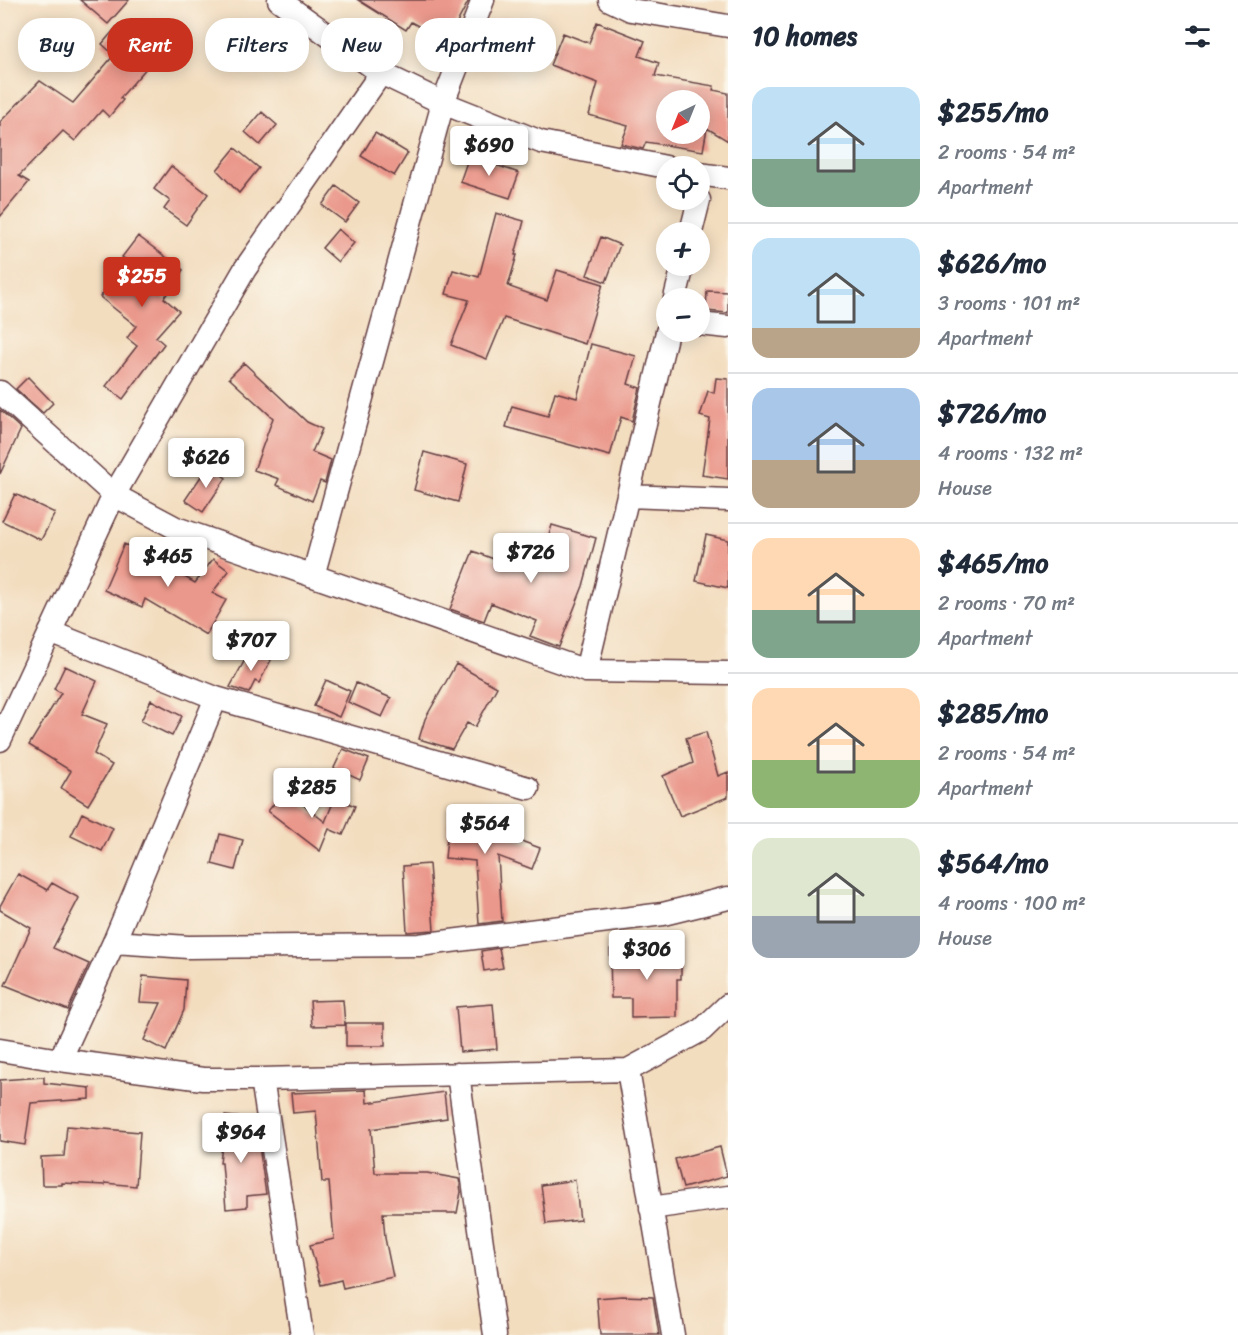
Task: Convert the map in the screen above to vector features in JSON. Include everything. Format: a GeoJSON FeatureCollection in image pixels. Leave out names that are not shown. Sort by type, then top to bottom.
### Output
{"type":"FeatureCollection","features":[{"type":"Feature","properties":{"kind":"street"},"geometry":{"type":"LineString","coordinates":[[279,0],[381,73],[443,103],[541,142],[656,165]]}},
{"type":"Feature","properties":{"kind":"street"},"geometry":{"type":"LineString","coordinates":[[313,576],[443,103],[483,0]]}},
{"type":"Feature","properties":{"kind":"street"},"geometry":{"type":"LineString","coordinates":[[610,0],[631,10],[728,26]]}},
{"type":"Feature","properties":{"kind":"street"},"geometry":{"type":"LineString","coordinates":[[0,740],[114,495],[245,269],[381,73]]}},
{"type":"Feature","properties":{"kind":"street"},"geometry":{"type":"LineString","coordinates":[[710,176],[728,178]]}},
{"type":"Feature","properties":{"kind":"street"},"geometry":{"type":"LineString","coordinates":[[710,325],[728,327]]}},
{"type":"Feature","properties":{"kind":"street"},"geometry":{"type":"LineString","coordinates":[[586,671],[665,342]]}},
{"type":"Feature","properties":{"kind":"street"},"geometry":{"type":"LineString","coordinates":[[0,392],[114,495],[176,528],[586,671],[728,673]]}},
{"type":"Feature","properties":{"kind":"street"},"geometry":{"type":"LineString","coordinates":[[628,496],[728,500]]}},
{"type":"Feature","properties":{"kind":"street"},"geometry":{"type":"LineString","coordinates":[[50,632],[216,698],[528,789]]}},
{"type":"Feature","properties":{"kind":"street"},"geometry":{"type":"LineString","coordinates":[[60,1060],[114,942],[216,698]]}},
{"type":"Feature","properties":{"kind":"street"},"geometry":{"type":"LineString","coordinates":[[114,942],[188,947],[419,945],[663,914],[728,898]]}},
{"type":"Feature","properties":{"kind":"street"},"geometry":{"type":"LineString","coordinates":[[0,1050],[203,1079],[628,1070],[702,1030],[728,1005]]}},
{"type":"Feature","properties":{"kind":"street"},"geometry":{"type":"LineString","coordinates":[[628,1070],[673,1335]]}},
{"type":"Feature","properties":{"kind":"street"},"geometry":{"type":"LineString","coordinates":[[458,1074],[495,1335]]}},
{"type":"Feature","properties":{"kind":"street"},"geometry":{"type":"LineString","coordinates":[[262,1079],[302,1335]]}},
{"type":"Feature","properties":{"kind":"street"},"geometry":{"type":"LineString","coordinates":[[651,1208],[728,1197]]}},
{"type":"Feature","properties":{"kind":"building"},"geometry":{"type":"Polygon","coordinates":[[[80,0],[129,0],[113,18],[107,18],[107,23],[80,0]]]}},
{"type":"Feature","properties":{"kind":"building"},"geometry":{"type":"Polygon","coordinates":[[[358,0],[469,0],[460,18],[415,18],[415,24],[411,22],[406,30],[403,28],[403,18],[387,18],[358,0]]]}},
{"type":"Feature","properties":{"kind":"building"},"geometry":{"type":"Polygon","coordinates":[[[597,22],[645,41],[639,56],[659,63],[655,76],[714,86],[713,90],[728,93],[728,141],[710,130],[710,90],[656,90],[656,144],[646,142],[643,149],[621,144],[628,126],[589,115],[598,83],[556,67],[556,50],[563,33],[589,43],[597,22]]]}},
{"type":"Feature","properties":{"kind":"building"},"geometry":{"type":"Polygon","coordinates":[[[107,38],[107,49],[102,44],[107,38]]]}},
{"type":"Feature","properties":{"kind":"building"},"geometry":{"type":"Polygon","coordinates":[[[107,63],[107,72],[143,72],[120,98],[123,100],[109,117],[102,110],[75,141],[63,131],[19,176],[29,182],[0,217],[0,122],[40,81],[73,103],[107,63]]]}},
{"type":"Feature","properties":{"kind":"building"},"geometry":{"type":"Polygon","coordinates":[[[262,112],[277,125],[260,145],[245,132],[262,112]]]}},
{"type":"Feature","properties":{"kind":"building"},"geometry":{"type":"Polygon","coordinates":[[[375,133],[408,153],[394,176],[361,156],[375,133]]]}},
{"type":"Feature","properties":{"kind":"building"},"geometry":{"type":"Polygon","coordinates":[[[659,144],[704,144],[703,151],[659,144]]]}},
{"type":"Feature","properties":{"kind":"building"},"geometry":{"type":"Polygon","coordinates":[[[235,148],[259,168],[239,193],[217,170],[235,148]]]}},
{"type":"Feature","properties":{"kind":"building"},"geometry":{"type":"Polygon","coordinates":[[[469,156],[519,173],[510,198],[460,182],[469,156]]]}},
{"type":"Feature","properties":{"kind":"building"},"geometry":{"type":"Polygon","coordinates":[[[171,166],[208,194],[186,225],[164,209],[170,201],[154,189],[171,166]]]}},
{"type":"Feature","properties":{"kind":"building"},"geometry":{"type":"Polygon","coordinates":[[[336,186],[359,203],[345,222],[322,205],[336,186]]]}},
{"type":"Feature","properties":{"kind":"building"},"geometry":{"type":"Polygon","coordinates":[[[496,213],[524,221],[508,286],[547,300],[557,270],[603,284],[585,344],[504,318],[487,359],[451,345],[469,300],[446,294],[453,270],[479,277],[496,213]]]}},
{"type":"Feature","properties":{"kind":"building"},"geometry":{"type":"Polygon","coordinates":[[[338,229],[354,243],[338,262],[322,248],[338,229]]]}},
{"type":"Feature","properties":{"kind":"building"},"geometry":{"type":"Polygon","coordinates":[[[138,236],[183,270],[164,298],[179,311],[156,337],[164,344],[123,399],[106,386],[137,346],[127,338],[136,326],[100,297],[128,261],[122,257],[138,236]]]}},
{"type":"Feature","properties":{"kind":"building"},"geometry":{"type":"Polygon","coordinates":[[[601,237],[620,245],[606,282],[587,275],[601,237]]]}},
{"type":"Feature","properties":{"kind":"building"},"geometry":{"type":"Polygon","coordinates":[[[710,291],[728,292],[728,313],[710,311],[710,291]]]}},
{"type":"Feature","properties":{"kind":"building"},"geometry":{"type":"Polygon","coordinates":[[[591,344],[636,356],[628,384],[640,388],[632,421],[621,417],[610,456],[506,427],[512,406],[548,416],[555,392],[577,398],[591,344]]]}},
{"type":"Feature","properties":{"kind":"building"},"geometry":{"type":"Polygon","coordinates":[[[244,363],[307,422],[322,429],[312,452],[331,460],[325,483],[320,481],[312,501],[276,485],[279,479],[254,470],[273,418],[229,378],[244,363]]]}},
{"type":"Feature","properties":{"kind":"building"},"geometry":{"type":"Polygon","coordinates":[[[28,377],[53,403],[43,413],[16,389],[28,377]]]}},
{"type":"Feature","properties":{"kind":"building"},"geometry":{"type":"Polygon","coordinates":[[[716,378],[728,379],[728,479],[702,475],[710,419],[700,416],[708,391],[714,393],[716,378]]]}},
{"type":"Feature","properties":{"kind":"building"},"geometry":{"type":"Polygon","coordinates":[[[0,410],[21,429],[0,474],[0,410]]]}},
{"type":"Feature","properties":{"kind":"building"},"geometry":{"type":"Polygon","coordinates":[[[424,452],[467,464],[458,502],[414,490],[424,452]]]}},
{"type":"Feature","properties":{"kind":"building"},"geometry":{"type":"Polygon","coordinates":[[[208,466],[226,478],[203,512],[185,500],[208,466]]]}},
{"type":"Feature","properties":{"kind":"building"},"geometry":{"type":"Polygon","coordinates":[[[15,494],[55,513],[41,540],[2,521],[15,494]]]}},
{"type":"Feature","properties":{"kind":"building"},"geometry":{"type":"Polygon","coordinates":[[[552,525],[596,538],[583,586],[559,647],[530,636],[537,621],[491,603],[484,621],[450,609],[473,551],[514,567],[521,548],[543,556],[552,525]]]}},
{"type":"Feature","properties":{"kind":"building"},"geometry":{"type":"Polygon","coordinates":[[[706,535],[728,540],[728,588],[696,581],[706,535]]]}},
{"type":"Feature","properties":{"kind":"building"},"geometry":{"type":"Polygon","coordinates":[[[124,544],[161,561],[160,563],[195,583],[213,559],[229,571],[212,593],[226,600],[206,635],[145,599],[142,607],[104,590],[124,544]]]}},
{"type":"Feature","properties":{"kind":"building"},"geometry":{"type":"Polygon","coordinates":[[[251,649],[271,660],[259,683],[255,681],[249,693],[230,687],[251,649]]]}},
{"type":"Feature","properties":{"kind":"building"},"geometry":{"type":"Polygon","coordinates":[[[456,664],[497,687],[475,727],[467,723],[452,749],[419,739],[425,719],[456,664]]]}},
{"type":"Feature","properties":{"kind":"building"},"geometry":{"type":"Polygon","coordinates":[[[65,666],[97,681],[82,714],[107,724],[94,754],[112,765],[88,805],[61,788],[71,771],[29,745],[61,693],[54,689],[65,666]]]}},
{"type":"Feature","properties":{"kind":"building"},"geometry":{"type":"Polygon","coordinates":[[[326,680],[350,691],[339,717],[314,706],[326,680]]]}},
{"type":"Feature","properties":{"kind":"building"},"geometry":{"type":"Polygon","coordinates":[[[356,683],[391,698],[382,717],[348,702],[356,683]]]}},
{"type":"Feature","properties":{"kind":"building"},"geometry":{"type":"Polygon","coordinates":[[[151,700],[182,716],[172,736],[141,721],[151,700]]]}},
{"type":"Feature","properties":{"kind":"building"},"geometry":{"type":"Polygon","coordinates":[[[706,732],[718,776],[728,772],[728,797],[680,816],[663,776],[693,763],[686,738],[706,732]]]}},
{"type":"Feature","properties":{"kind":"building"},"geometry":{"type":"Polygon","coordinates":[[[343,749],[369,759],[360,780],[334,768],[343,749]]]}},
{"type":"Feature","properties":{"kind":"building"},"geometry":{"type":"Polygon","coordinates":[[[285,790],[325,822],[335,798],[355,806],[343,835],[329,829],[320,851],[268,811],[285,790]]]}},
{"type":"Feature","properties":{"kind":"building"},"geometry":{"type":"Polygon","coordinates":[[[450,807],[496,811],[494,831],[540,848],[532,869],[498,856],[502,921],[479,924],[475,861],[445,858],[450,807]]]}},
{"type":"Feature","properties":{"kind":"building"},"geometry":{"type":"Polygon","coordinates":[[[82,813],[113,828],[102,851],[71,836],[82,813]]]}},
{"type":"Feature","properties":{"kind":"building"},"geometry":{"type":"Polygon","coordinates":[[[220,834],[243,840],[235,870],[212,864],[220,834]]]}},
{"type":"Feature","properties":{"kind":"building"},"geometry":{"type":"Polygon","coordinates":[[[429,864],[434,930],[407,932],[403,866],[429,864]]]}},
{"type":"Feature","properties":{"kind":"building"},"geometry":{"type":"Polygon","coordinates":[[[18,874],[47,890],[52,883],[79,898],[53,948],[89,964],[68,1010],[5,985],[31,928],[0,910],[18,874]]]}},
{"type":"Feature","properties":{"kind":"building"},"geometry":{"type":"Polygon","coordinates":[[[499,948],[503,968],[484,971],[481,951],[499,948]]]}},
{"type":"Feature","properties":{"kind":"building"},"geometry":{"type":"Polygon","coordinates":[[[610,949],[681,951],[681,979],[677,979],[677,1017],[631,1018],[631,998],[611,998],[610,949]]]}},
{"type":"Feature","properties":{"kind":"building"},"geometry":{"type":"Polygon","coordinates":[[[143,976],[186,980],[184,1010],[166,1051],[144,1040],[161,1003],[140,1002],[143,976]]]}},
{"type":"Feature","properties":{"kind":"building"},"geometry":{"type":"Polygon","coordinates":[[[343,1000],[345,1025],[312,1026],[310,1001],[343,1000]]]}},
{"type":"Feature","properties":{"kind":"building"},"geometry":{"type":"Polygon","coordinates":[[[493,1004],[497,1049],[460,1052],[456,1007],[493,1004]]]}},
{"type":"Feature","properties":{"kind":"building"},"geometry":{"type":"Polygon","coordinates":[[[346,1023],[385,1023],[385,1046],[346,1046],[346,1023]]]}},
{"type":"Feature","properties":{"kind":"building"},"geometry":{"type":"Polygon","coordinates":[[[44,1077],[44,1083],[90,1088],[90,1099],[31,1103],[25,1145],[0,1141],[0,1080],[44,1077]]]}},
{"type":"Feature","properties":{"kind":"building"},"geometry":{"type":"Polygon","coordinates":[[[366,1090],[367,1103],[444,1092],[447,1118],[371,1129],[375,1173],[427,1173],[459,1179],[461,1192],[457,1213],[383,1213],[385,1238],[393,1277],[343,1288],[341,1280],[321,1285],[310,1245],[334,1239],[329,1182],[322,1182],[316,1111],[293,1113],[291,1093],[366,1090]]]}},
{"type":"Feature","properties":{"kind":"building"},"geometry":{"type":"Polygon","coordinates":[[[225,1116],[246,1118],[245,1131],[257,1133],[266,1194],[247,1196],[247,1207],[226,1209],[222,1163],[220,1163],[225,1116]]]}},
{"type":"Feature","properties":{"kind":"building"},"geometry":{"type":"Polygon","coordinates":[[[67,1126],[140,1132],[136,1186],[105,1183],[105,1185],[62,1183],[62,1185],[42,1185],[41,1157],[64,1156],[67,1126]]]}},
{"type":"Feature","properties":{"kind":"building"},"geometry":{"type":"Polygon","coordinates":[[[720,1147],[727,1176],[683,1188],[675,1159],[720,1147]]]}},
{"type":"Feature","properties":{"kind":"building"},"geometry":{"type":"Polygon","coordinates":[[[575,1180],[580,1220],[546,1224],[541,1185],[575,1180]]]}},
{"type":"Feature","properties":{"kind":"building"},"geometry":{"type":"Polygon","coordinates":[[[653,1297],[659,1335],[600,1335],[597,1298],[653,1297]]]}}]}
